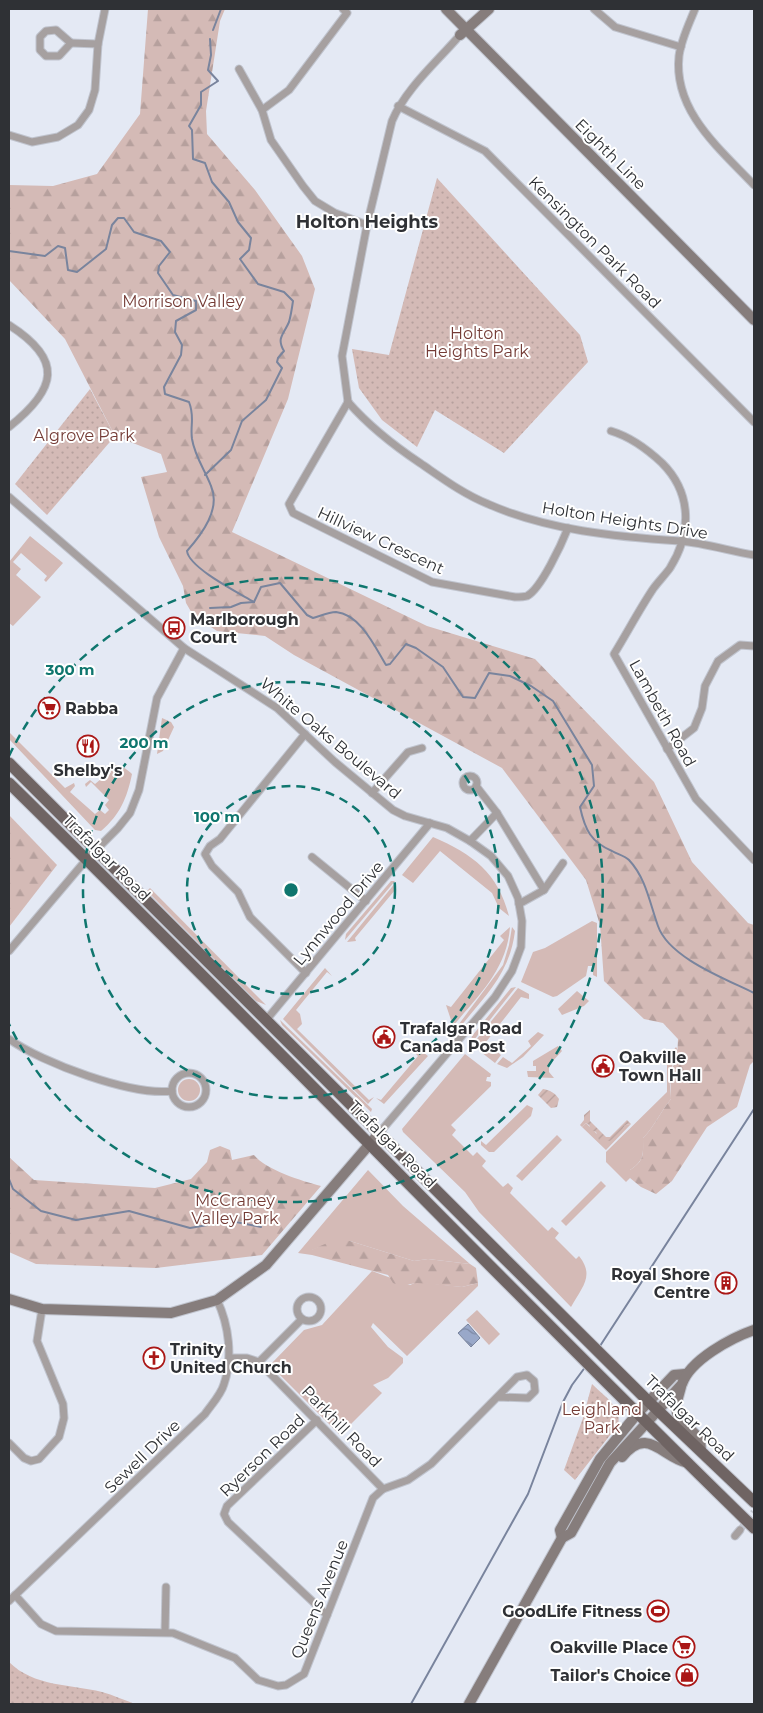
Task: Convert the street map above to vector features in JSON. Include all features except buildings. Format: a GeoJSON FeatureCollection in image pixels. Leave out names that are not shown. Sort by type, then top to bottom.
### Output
{"type":"FeatureCollection","features":[{"type":"Feature","properties":{"kind":"main road","name":"Trafalgar Road"},"geometry":{"type":"LineString","coordinates":[[9,762],[657,1410],[754,1502]]}},
{"type":"Feature","properties":{"kind":"main road","name":"Trafalgar Road"},"geometry":{"type":"LineString","coordinates":[[9,783],[641,1418],[754,1528]]}},
{"type":"Feature","properties":{"kind":"street"},"geometry":{"type":"LineString","coordinates":[[9,135],[32,142],[58,137],[78,125],[89,110],[94,90],[98,44],[105,9]]}},
{"type":"Feature","properties":{"kind":"street"},"geometry":{"type":"LineString","coordinates":[[262,110],[289,90],[347,13],[343,9]]}},
{"type":"Feature","properties":{"kind":"street","name":"Eighth Line"},"geometry":{"type":"LineString","coordinates":[[446,9],[463,32],[754,320]]}},
{"type":"Feature","properties":{"kind":"street"},"geometry":{"type":"LineString","coordinates":[[348,402],[342,356],[367,224],[392,121],[398,106],[463,32],[489,9]]}},
{"type":"Feature","properties":{"kind":"street"},"geometry":{"type":"LineString","coordinates":[[594,9],[615,27],[682,47]]}},
{"type":"Feature","properties":{"kind":"street"},"geometry":{"type":"LineString","coordinates":[[695,9],[682,47],[679,72],[689,108],[703,130],[754,185]]}},
{"type":"Feature","properties":{"kind":"street"},"geometry":{"type":"LineString","coordinates":[[71,43],[59,56],[51,58],[42,54],[38,46],[43,34],[51,30],[60,32],[71,43],[98,44]]}},
{"type":"Feature","properties":{"kind":"street"},"geometry":{"type":"LineString","coordinates":[[239,69],[262,110],[270,140],[314,201],[335,213],[367,224]]}},
{"type":"Feature","properties":{"kind":"street","name":"Kensington Park Road"},"geometry":{"type":"LineString","coordinates":[[398,106],[485,151],[754,422]]}},
{"type":"Feature","properties":{"kind":"street"},"geometry":{"type":"LineString","coordinates":[[9,325],[26,336],[44,358],[49,368],[44,390],[21,417],[9,427]]}},
{"type":"Feature","properties":{"kind":"street","name":"Hillview Crescent"},"geometry":{"type":"LineString","coordinates":[[348,402],[289,504],[294,514],[432,582],[515,597],[526,596],[533,591],[556,556],[568,528]]}},
{"type":"Feature","properties":{"kind":"street","name":"Holton Heights Drive"},"geometry":{"type":"LineString","coordinates":[[348,402],[363,420],[389,441],[453,486],[486,504],[518,516],[568,528],[681,541],[754,555]]}},
{"type":"Feature","properties":{"kind":"street","name":"Lambeth Road"},"geometry":{"type":"LineString","coordinates":[[611,431],[626,436],[653,454],[673,475],[685,500],[686,528],[670,567],[654,588],[614,654],[696,799],[754,860]]}},
{"type":"Feature","properties":{"kind":"street","name":"White Oaks Boulevard"},"geometry":{"type":"LineString","coordinates":[[9,498],[184,648],[277,708],[393,810],[447,828],[470,841],[500,866],[514,887],[519,904],[522,921],[521,947],[508,978],[495,997],[266,1265],[218,1300]]}},
{"type":"Feature","properties":{"kind":"street"},"geometry":{"type":"LineString","coordinates":[[667,749],[694,728],[702,708],[705,686],[718,661],[740,646],[754,646]]}},
{"type":"Feature","properties":{"kind":"street"},"geometry":{"type":"LineString","coordinates":[[9,951],[86,860],[118,828],[135,801],[157,698],[184,648]]}},
{"type":"Feature","properties":{"kind":"street"},"geometry":{"type":"LineString","coordinates":[[305,734],[220,839],[210,846],[204,854],[212,866],[238,892],[250,917],[306,973]]}},
{"type":"Feature","properties":{"kind":"street"},"geometry":{"type":"LineString","coordinates":[[372,792],[408,752],[422,748]]}},
{"type":"Feature","properties":{"kind":"street"},"geometry":{"type":"LineString","coordinates":[[476,786],[497,813],[544,890]]}},
{"type":"Feature","properties":{"kind":"street"},"geometry":{"type":"LineString","coordinates":[[470,841],[497,813]]}},
{"type":"Feature","properties":{"kind":"street","name":"Lynnwood Drive"},"geometry":{"type":"LineString","coordinates":[[267,1019],[430,823]]}},
{"type":"Feature","properties":{"kind":"street"},"geometry":{"type":"LineString","coordinates":[[312,857],[366,901]]}},
{"type":"Feature","properties":{"kind":"street"},"geometry":{"type":"LineString","coordinates":[[519,904],[544,890],[563,863]]}},
{"type":"Feature","properties":{"kind":"street"},"geometry":{"type":"LineString","coordinates":[[9,1039],[32,1054],[50,1062],[107,1081],[138,1090],[172,1090]]}},
{"type":"Feature","properties":{"kind":"street"},"geometry":{"type":"LineString","coordinates":[[188,1074],[201,1078],[206,1090],[202,1101],[188,1107],[178,1103],[172,1090],[176,1080],[188,1074]]}},
{"type":"Feature","properties":{"kind":"street"},"geometry":{"type":"LineString","coordinates":[[9,1299],[42,1310],[171,1313],[218,1300]]}},
{"type":"Feature","properties":{"kind":"street","name":"Sewell Drive"},"geometry":{"type":"LineString","coordinates":[[9,1601],[206,1414],[224,1386],[230,1358],[222,1310],[218,1300]]}},
{"type":"Feature","properties":{"kind":"street"},"geometry":{"type":"LineString","coordinates":[[9,1443],[24,1458],[31,1462],[39,1459],[59,1437],[64,1418],[63,1404],[37,1341],[42,1310]]}},
{"type":"Feature","properties":{"kind":"street"},"geometry":{"type":"LineString","coordinates":[[230,1358],[247,1358],[259,1362],[302,1319]]}},
{"type":"Feature","properties":{"kind":"street"},"geometry":{"type":"LineString","coordinates":[[562,1538],[560,1530],[600,1459],[641,1418],[657,1410],[684,1379],[720,1346],[754,1330]]}},
{"type":"Feature","properties":{"kind":"street","name":"Parkhill Road"},"geometry":{"type":"LineString","coordinates":[[259,1362],[383,1489]]}},
{"type":"Feature","properties":{"kind":"street"},"geometry":{"type":"LineString","coordinates":[[383,1489],[408,1480],[431,1464],[517,1377],[526,1375],[534,1381],[535,1390],[528,1398],[498,1397]]}},
{"type":"Feature","properties":{"kind":"street"},"geometry":{"type":"LineString","coordinates":[[469,1704],[562,1538],[571,1533],[603,1475],[641,1418],[648,1401],[674,1375],[684,1379]]}},
{"type":"Feature","properties":{"kind":"street"},"geometry":{"type":"LineString","coordinates":[[684,1379],[676,1405],[677,1412],[682,1421],[700,1439],[701,1451]]}},
{"type":"Feature","properties":{"kind":"street","name":"Ryerson Road"},"geometry":{"type":"LineString","coordinates":[[317,1420],[227,1506],[224,1514],[228,1522],[327,1615]]}},
{"type":"Feature","properties":{"kind":"street"},"geometry":{"type":"LineString","coordinates":[[603,1475],[613,1468],[629,1449],[638,1444],[654,1444],[675,1460],[688,1463]]}},
{"type":"Feature","properties":{"kind":"street","name":"Queens Avenue"},"geometry":{"type":"LineString","coordinates":[[15,1595],[31,1616],[41,1624],[56,1631],[173,1633],[235,1658],[258,1680],[278,1686],[286,1685],[304,1674],[373,1498],[383,1489]]}},
{"type":"Feature","properties":{"kind":"street"},"geometry":{"type":"LineString","coordinates":[[735,1536],[740,1530]]}},
{"type":"Feature","properties":{"kind":"street"},"geometry":{"type":"LineString","coordinates":[[165,1632],[166,1588]]}},
{"type":"Feature","properties":{"kind":"green space","name":"Morrison Valley"},"geometry":{"type":"Polygon","coordinates":[[[148,9],[225,9],[220,21],[206,111],[207,134],[255,190],[302,256],[315,289],[288,399],[232,532],[427,626],[535,659],[654,782],[692,862],[748,923],[754,925],[754,1061],[750,1065],[737,1107],[707,1127],[672,1181],[656,1194],[641,1187],[630,1178],[630,1170],[641,1160],[643,1138],[671,1099],[670,1070],[677,1061],[678,1039],[663,1023],[644,1019],[604,981],[600,925],[586,880],[502,768],[294,655],[265,636],[217,631],[193,615],[186,603],[183,586],[159,537],[141,477],[167,472],[161,454],[115,436],[65,339],[9,280],[9,185],[53,186],[97,174],[140,114],[148,9]]]}},
{"type":"Feature","properties":{"kind":"green space","name":"Holton Heights Park"},"geometry":{"type":"Polygon","coordinates":[[[437,178],[580,335],[588,362],[504,453],[435,410],[417,447],[382,420],[359,388],[352,349],[389,355],[437,178]]]}},
{"type":"Feature","properties":{"kind":"green space","name":"Algrove Park"},"geometry":{"type":"Polygon","coordinates":[[[90,389],[115,436],[47,515],[15,484],[90,389]]]}},
{"type":"Feature","properties":{"kind":"green space"},"geometry":{"type":"Polygon","coordinates":[[[30,536],[63,563],[46,582],[44,580],[47,576],[21,553],[13,562],[21,569],[16,575],[41,597],[13,626],[9,623],[9,562],[30,536]]]}},
{"type":"Feature","properties":{"kind":"green space"},"geometry":{"type":"Polygon","coordinates":[[[162,718],[171,722],[174,727],[163,751],[157,754],[162,718]]]}},
{"type":"Feature","properties":{"kind":"green space"},"geometry":{"type":"Polygon","coordinates":[[[9,732],[65,788],[74,783],[75,786],[70,792],[95,814],[100,810],[105,814],[109,810],[105,805],[109,800],[91,782],[86,787],[85,784],[90,780],[95,784],[101,779],[103,780],[111,772],[106,768],[113,765],[123,767],[129,771],[132,774],[128,791],[122,806],[108,825],[101,831],[95,830],[9,739],[9,732]]]}},
{"type":"Feature","properties":{"kind":"green space"},"geometry":{"type":"Polygon","coordinates":[[[9,815],[57,865],[9,927],[9,815]]]}},
{"type":"Feature","properties":{"kind":"green space"},"geometry":{"type":"Polygon","coordinates":[[[433,837],[460,850],[482,867],[498,888],[509,916],[499,908],[492,893],[440,851],[413,883],[402,875],[433,837]]]}},
{"type":"Feature","properties":{"kind":"green space"},"geometry":{"type":"Polygon","coordinates":[[[391,881],[395,881],[345,940],[346,934],[391,881]]]}},
{"type":"Feature","properties":{"kind":"green space"},"geometry":{"type":"Polygon","coordinates":[[[396,882],[395,890],[355,938],[356,941],[347,942],[396,882]]]}},
{"type":"Feature","properties":{"kind":"green space"},"geometry":{"type":"Polygon","coordinates":[[[150,888],[266,1005],[256,1001],[147,891],[150,888]]]}},
{"type":"Feature","properties":{"kind":"green space"},"geometry":{"type":"Polygon","coordinates":[[[592,921],[597,923],[597,977],[593,975],[593,966],[588,966],[586,976],[553,997],[521,982],[533,952],[545,948],[592,921]]]}},
{"type":"Feature","properties":{"kind":"green space"},"geometry":{"type":"Polygon","coordinates":[[[510,927],[508,942],[498,969],[482,992],[453,1026],[446,1005],[451,1007],[504,940],[500,936],[510,927]]]}},
{"type":"Feature","properties":{"kind":"green space"},"geometry":{"type":"Polygon","coordinates":[[[512,927],[515,931],[512,946],[502,971],[479,1004],[460,1027],[456,1028],[503,965],[512,927]]]}},
{"type":"Feature","properties":{"kind":"green space"},"geometry":{"type":"Polygon","coordinates":[[[325,968],[332,976],[327,972],[296,1010],[300,1014],[302,1024],[297,1029],[369,1100],[374,1097],[368,1104],[283,1019],[325,968]]]}},
{"type":"Feature","properties":{"kind":"green space"},"geometry":{"type":"Polygon","coordinates":[[[516,987],[470,1045],[472,1036],[511,988],[516,987]]]}},
{"type":"Feature","properties":{"kind":"green space"},"geometry":{"type":"Polygon","coordinates":[[[518,988],[529,994],[529,999],[521,997],[486,1042],[501,1055],[495,1063],[472,1045],[518,988]]]}},
{"type":"Feature","properties":{"kind":"green space"},"geometry":{"type":"Polygon","coordinates":[[[577,991],[589,1001],[584,1006],[562,1015],[558,1009],[577,991]]]}},
{"type":"Feature","properties":{"kind":"green space"},"geometry":{"type":"Polygon","coordinates":[[[280,1020],[372,1109],[371,1112],[282,1025],[280,1020]]]}},
{"type":"Feature","properties":{"kind":"green space"},"geometry":{"type":"Polygon","coordinates":[[[538,1032],[544,1035],[523,1057],[507,1068],[497,1064],[503,1057],[512,1063],[531,1046],[528,1041],[538,1032]]]}},
{"type":"Feature","properties":{"kind":"green space"},"geometry":{"type":"Polygon","coordinates":[[[558,1046],[562,1051],[549,1065],[549,1072],[554,1078],[528,1077],[527,1071],[536,1071],[533,1061],[558,1046]]]}},
{"type":"Feature","properties":{"kind":"green space"},"geometry":{"type":"Polygon","coordinates":[[[676,1047],[678,1056],[670,1073],[671,1099],[643,1138],[641,1160],[630,1170],[630,1178],[626,1182],[606,1162],[606,1152],[667,1092],[667,1065],[664,1062],[676,1047]]]}},
{"type":"Feature","properties":{"kind":"green space"},"geometry":{"type":"Polygon","coordinates":[[[420,1050],[428,1056],[384,1104],[376,1098],[381,1100],[418,1056],[413,1051],[420,1050]]]}},
{"type":"Feature","properties":{"kind":"green space"},"geometry":{"type":"Polygon","coordinates":[[[465,1054],[491,1074],[490,1077],[487,1077],[486,1081],[491,1082],[491,1086],[451,1125],[456,1130],[452,1135],[473,1156],[477,1152],[486,1161],[482,1166],[503,1187],[508,1183],[513,1188],[510,1193],[548,1231],[552,1227],[559,1233],[555,1238],[576,1259],[579,1256],[584,1263],[586,1270],[585,1282],[571,1307],[479,1212],[465,1192],[403,1132],[402,1129],[465,1054]]]}},
{"type":"Feature","properties":{"kind":"green space"},"geometry":{"type":"Polygon","coordinates":[[[189,1079],[197,1082],[200,1090],[197,1098],[189,1101],[181,1098],[178,1090],[181,1082],[189,1079]]]}},
{"type":"Feature","properties":{"kind":"green space"},"geometry":{"type":"Polygon","coordinates":[[[543,1089],[552,1092],[559,1099],[557,1107],[551,1108],[538,1095],[543,1089]]]}},
{"type":"Feature","properties":{"kind":"green space"},"geometry":{"type":"Polygon","coordinates":[[[527,1105],[533,1108],[531,1116],[494,1152],[489,1152],[481,1145],[481,1141],[486,1145],[527,1105]]]}},
{"type":"Feature","properties":{"kind":"green space"},"geometry":{"type":"Polygon","coordinates":[[[590,1110],[590,1121],[606,1137],[610,1137],[627,1120],[631,1124],[625,1125],[620,1134],[610,1141],[599,1140],[596,1132],[591,1130],[589,1125],[586,1123],[582,1127],[580,1125],[584,1120],[584,1115],[590,1110]]]}},
{"type":"Feature","properties":{"kind":"green space"},"geometry":{"type":"Polygon","coordinates":[[[586,1123],[598,1135],[612,1139],[619,1134],[625,1125],[631,1124],[606,1150],[582,1127],[586,1123]]]}},
{"type":"Feature","properties":{"kind":"green space"},"geometry":{"type":"Polygon","coordinates":[[[557,1135],[562,1140],[522,1181],[516,1176],[557,1135]]]}},
{"type":"Feature","properties":{"kind":"green space","name":"McCraney Valley Park"},"geometry":{"type":"Polygon","coordinates":[[[220,1146],[230,1150],[232,1160],[254,1155],[275,1170],[321,1186],[262,1255],[156,1268],[36,1264],[9,1252],[9,1157],[34,1180],[155,1188],[191,1179],[207,1162],[210,1150],[220,1146]]]}},
{"type":"Feature","properties":{"kind":"green space"},"geometry":{"type":"Polygon","coordinates":[[[368,1170],[403,1206],[470,1264],[428,1259],[414,1261],[350,1241],[334,1241],[312,1250],[312,1255],[298,1253],[368,1170]]]}},
{"type":"Feature","properties":{"kind":"green space"},"geometry":{"type":"Polygon","coordinates":[[[601,1181],[606,1186],[566,1226],[561,1221],[601,1181]]]}},
{"type":"Feature","properties":{"kind":"green space"},"geometry":{"type":"Polygon","coordinates":[[[334,1240],[350,1241],[414,1261],[428,1259],[470,1264],[476,1268],[478,1283],[462,1287],[417,1283],[399,1286],[393,1283],[388,1275],[312,1255],[311,1250],[334,1240]]]}},
{"type":"Feature","properties":{"kind":"green space"},"geometry":{"type":"Polygon","coordinates":[[[372,1271],[410,1285],[417,1282],[462,1287],[478,1283],[478,1286],[407,1356],[373,1323],[371,1327],[388,1347],[403,1358],[403,1363],[388,1378],[373,1385],[382,1393],[340,1435],[270,1365],[304,1330],[322,1325],[372,1271]]]}},
{"type":"Feature","properties":{"kind":"green space"},"geometry":{"type":"Polygon","coordinates":[[[477,1310],[500,1334],[489,1345],[466,1320],[477,1310]]]}},
{"type":"Feature","properties":{"kind":"green space","name":"Leighland Park"},"geometry":{"type":"Polygon","coordinates":[[[592,1384],[615,1407],[619,1419],[618,1425],[575,1480],[564,1470],[583,1418],[592,1384]]]}},
{"type":"Feature","properties":{"kind":"green space"},"geometry":{"type":"Polygon","coordinates":[[[9,1662],[19,1670],[41,1680],[102,1692],[135,1704],[9,1704],[9,1662]]]}},
{"type":"Feature","properties":{"kind":"water"},"geometry":{"type":"Polygon","coordinates":[[[468,1324],[480,1338],[471,1347],[458,1333],[468,1324]]]}},
{"type":"Feature","properties":{"kind":"waterway"},"geometry":{"type":"LineString","coordinates":[[213,30],[221,9]]}},
{"type":"Feature","properties":{"kind":"waterway"},"geometry":{"type":"LineString","coordinates":[[205,475],[231,450],[242,421],[266,400],[282,368],[277,362],[284,351],[281,339],[289,322],[293,301],[284,292],[258,284],[240,259],[249,250],[251,238],[238,222],[229,202],[212,182],[205,163],[193,159],[192,130],[189,126],[201,105],[201,92],[218,81],[208,70],[211,55],[210,39]]}},
{"type":"Feature","properties":{"kind":"waterway"},"geometry":{"type":"LineString","coordinates":[[9,251],[45,256],[58,246],[65,248],[68,270],[77,272],[106,249],[112,225],[118,218],[124,218],[134,232],[161,241],[170,252],[159,266],[158,273],[173,295],[196,301],[196,310],[176,321],[175,332],[182,345],[181,355],[164,387],[165,394],[189,402],[192,412],[193,446],[211,486],[213,495],[214,503],[208,521],[187,551],[190,558],[216,580],[254,602],[261,587],[280,583],[307,615],[313,618],[333,612],[345,614],[366,632],[386,665],[390,664],[406,644],[416,648],[443,667],[463,697],[475,698],[489,673],[510,676],[531,686],[553,701],[592,765],[594,786],[580,807],[590,834],[599,844],[627,859],[635,867],[644,883],[658,926],[664,937],[674,948],[686,958],[714,974],[754,993]]}},
{"type":"Feature","properties":{"kind":"waterway"},"geometry":{"type":"LineString","coordinates":[[210,608],[231,607],[241,603],[254,602]]}},
{"type":"Feature","properties":{"kind":"waterway"},"geometry":{"type":"LineString","coordinates":[[600,1346],[754,1109]]}},
{"type":"Feature","properties":{"kind":"waterway"},"geometry":{"type":"LineString","coordinates":[[9,1179],[13,1189],[41,1211],[76,1220],[129,1211],[190,1228],[231,1221],[261,1227]]}},
{"type":"Feature","properties":{"kind":"waterway"},"geometry":{"type":"LineString","coordinates":[[411,1704],[528,1494],[563,1402],[572,1385],[586,1366]]}},
{"type":"Feature","properties":{"kind":"tunnel"},"geometry":{"type":"LineString","coordinates":[[740,1530],[754,1512]]}},
{"type":"Feature","properties":{"kind":"place","name":"Marlborough Court"},"geometry":{"type":"Point","coordinates":[174,628]}},
{"type":"Feature","properties":{"kind":"place","name":"Rabba"},"geometry":{"type":"Point","coordinates":[49,708]}},
{"type":"Feature","properties":{"kind":"place","name":"Shelby's"},"geometry":{"type":"Point","coordinates":[88,746]}},
{"type":"Feature","properties":{"kind":"place","name":"Trafalgar Road Canada Post"},"geometry":{"type":"Point","coordinates":[384,1037]}},
{"type":"Feature","properties":{"kind":"place","name":"Oakville Town Hall"},"geometry":{"type":"Point","coordinates":[603,1066]}},
{"type":"Feature","properties":{"kind":"place","name":"Royal Shore Centre"},"geometry":{"type":"Point","coordinates":[726,1283]}},
{"type":"Feature","properties":{"kind":"place","name":"Trinity United Church"},"geometry":{"type":"Point","coordinates":[154,1358]}},
{"type":"Feature","properties":{"kind":"place","name":"GoodLife Fitness"},"geometry":{"type":"Point","coordinates":[658,1611]}},
{"type":"Feature","properties":{"kind":"place","name":"Oakville Place"},"geometry":{"type":"Point","coordinates":[684,1647]}},
{"type":"Feature","properties":{"kind":"place","name":"Tailor's Choice"},"geometry":{"type":"Point","coordinates":[687,1675]}},
{"type":"Feature","properties":{"kind":"district","name":"Holton Heights"},"geometry":{"type":"Point","coordinates":[367,222]}}]}
